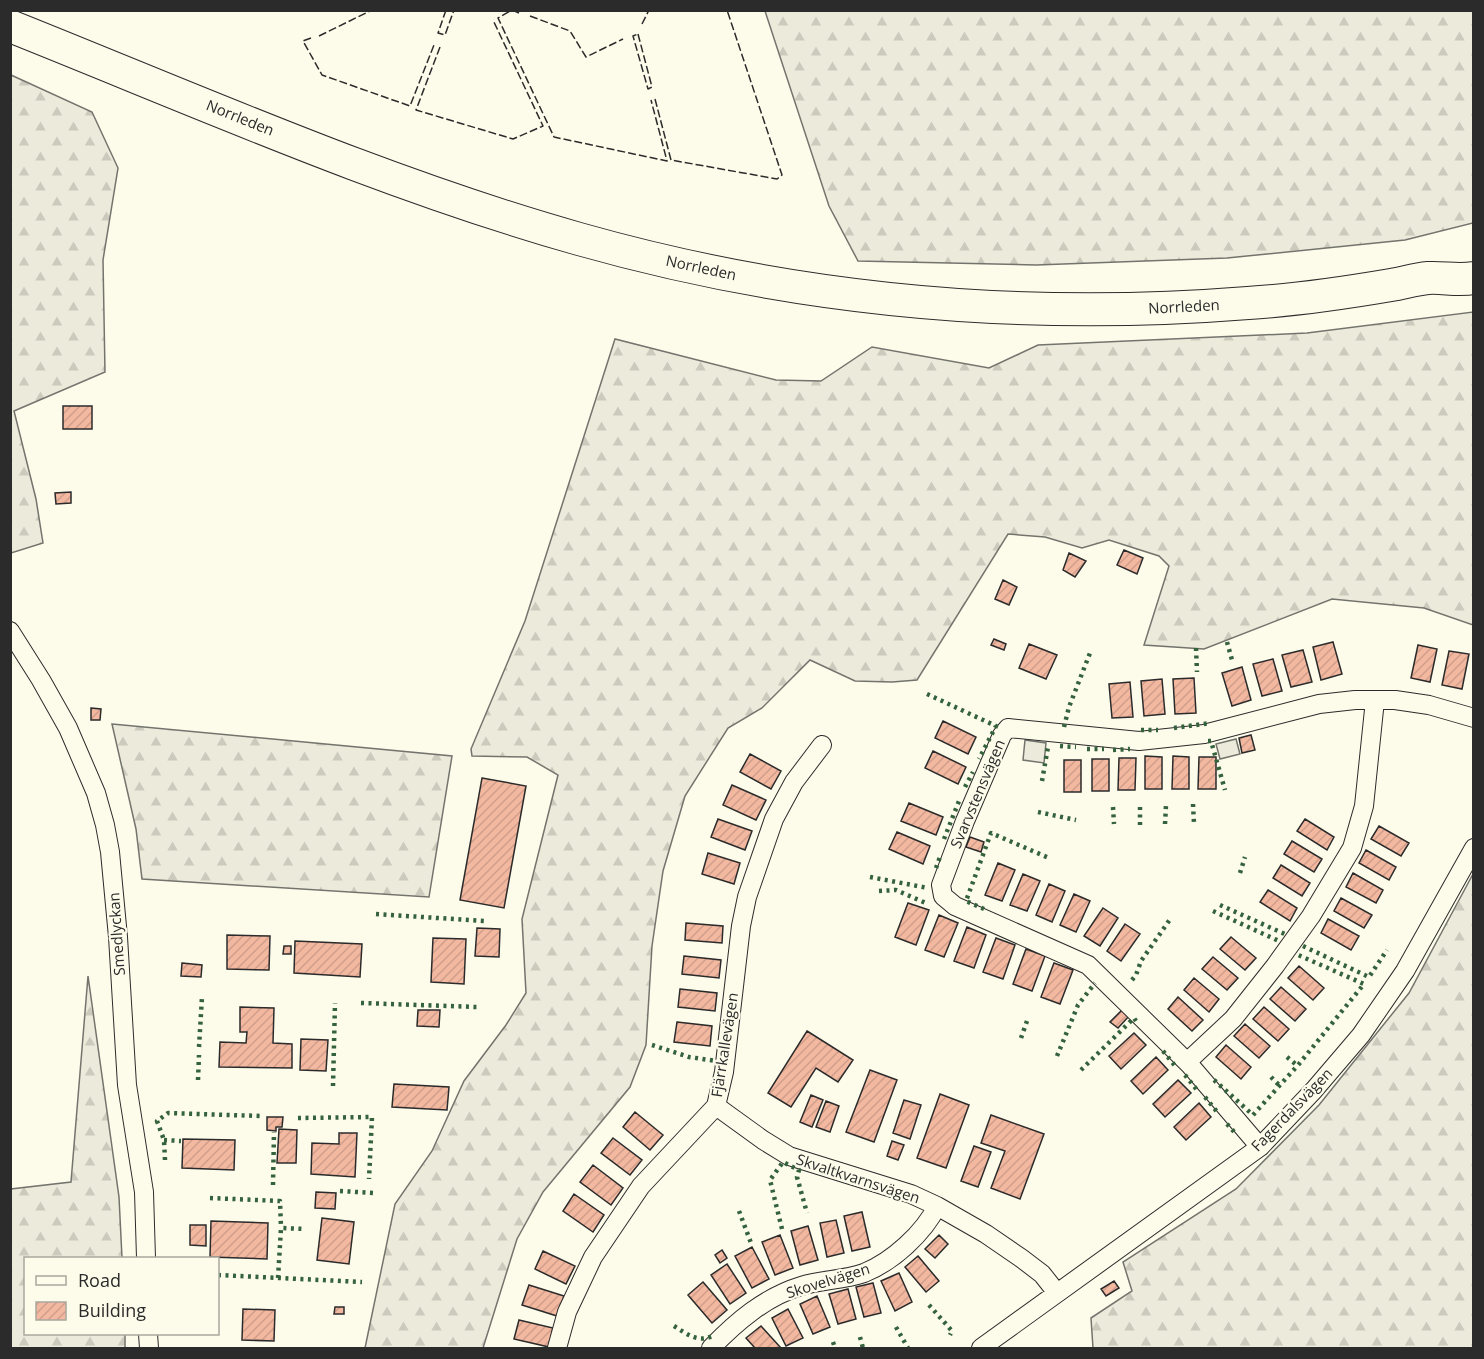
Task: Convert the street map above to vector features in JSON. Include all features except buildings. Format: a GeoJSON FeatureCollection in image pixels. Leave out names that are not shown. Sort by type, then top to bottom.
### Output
{"type":"FeatureCollection","features":[{"type":"Feature","properties":{"kind":"highway","name":"Norrleden"},"geometry":{"type":"LineString","coordinates":[[24,32],[237,118],[486,211],[581,240],[689,266],[833,293],[1003,309],[1134,310],[1306,297],[1429,278],[1456,281],[1473,278]]}},
{"type":"Feature","properties":{"kind":"highway","name":"Norrleden"},"geometry":{"type":"LineString","coordinates":[[1429,278],[1445,268],[1473,263]]}},
{"type":"Feature","properties":{"kind":"street","name":"Smedlyckan"},"geometry":{"type":"LineString","coordinates":[[10,632],[68,728],[96,793],[105,825],[110,852],[118,937],[127,1085],[144,1192],[146,1257]]}},
{"type":"Feature","properties":{"kind":"street","name":"Svarvstensvägen"},"geometry":{"type":"LineString","coordinates":[[1260,1147],[1187,1062],[1088,965],[955,906],[943,896],[941,885],[965,821],[1002,735],[1008,728],[1139,741],[1204,734],[1319,704],[1375,700],[1429,705],[1473,718]]}},
{"type":"Feature","properties":{"kind":"street"},"geometry":{"type":"LineString","coordinates":[[1187,1062],[1233,1019],[1275,966],[1311,916],[1352,848],[1364,806],[1375,700]]}},
{"type":"Feature","properties":{"kind":"street","name":"Fjärrkallevägen"},"geometry":{"type":"LineString","coordinates":[[557,1348],[567,1312],[593,1257],[641,1186],[716,1106],[724,1072],[741,926],[747,897],[774,819],[794,782],[822,745]]}},
{"type":"Feature","properties":{"kind":"street","name":"Fagerdalsvägen"},"geometry":{"type":"LineString","coordinates":[[981,1348],[1260,1147],[1314,1090],[1361,1035],[1405,971],[1473,848]]}},
{"type":"Feature","properties":{"kind":"street","name":"Skvaltkvarnsvägen"},"geometry":{"type":"LineString","coordinates":[[716,1106],[762,1140],[789,1156],[911,1194],[937,1206],[986,1234],[1021,1258],[1042,1274],[1057,1293]]}},
{"type":"Feature","properties":{"kind":"street","name":"Skovelvägen"},"geometry":{"type":"LineString","coordinates":[[711,1348],[735,1324],[769,1300],[800,1286],[864,1273],[893,1257],[931,1219],[937,1206]]}},
{"type":"Feature","properties":{"kind":"green space"},"geometry":{"type":"Polygon","coordinates":[[[765,11],[1473,11],[1473,223],[1405,240],[1227,258],[1036,265],[858,261],[829,206],[765,11]]]}},
{"type":"Feature","properties":{"kind":"green space"},"geometry":{"type":"Polygon","coordinates":[[[11,75],[92,112],[118,168],[103,260],[105,372],[14,411],[36,499],[43,543],[11,553],[11,75]]]}},
{"type":"Feature","properties":{"kind":"green space"},"geometry":{"type":"Polygon","coordinates":[[[1473,312],[1473,625],[1424,608],[1332,599],[1204,649],[1144,645],[1169,566],[1159,556],[1109,540],[1082,548],[1045,537],[1008,534],[917,680],[855,681],[810,660],[762,708],[728,728],[685,796],[663,871],[652,946],[646,1045],[630,1087],[543,1192],[517,1239],[483,1348],[365,1348],[395,1204],[432,1151],[464,1081],[506,1025],[526,993],[522,919],[558,775],[527,757],[472,756],[471,749],[525,621],[615,339],[776,380],[821,381],[872,347],[989,368],[1038,345],[1307,333],[1473,312]]]}},
{"type":"Feature","properties":{"kind":"green space"},"geometry":{"type":"Polygon","coordinates":[[[112,724],[452,756],[429,897],[142,879],[136,829],[112,724]]]}},
{"type":"Feature","properties":{"kind":"green space"},"geometry":{"type":"Polygon","coordinates":[[[1473,874],[1473,1348],[1093,1348],[1091,1318],[1132,1291],[1123,1262],[1236,1189],[1319,1105],[1409,993],[1473,874]]]}},
{"type":"Feature","properties":{"kind":"green space"},"geometry":{"type":"Polygon","coordinates":[[[88,976],[119,1197],[122,1257],[24,1257],[24,1335],[125,1335],[125,1348],[11,1348],[11,1189],[71,1182],[88,976]]]}},
{"type":"Feature","properties":{"kind":"shaded area"},"geometry":{"type":"Polygon","coordinates":[[[1236,739],[1240,754],[1220,759],[1216,744],[1236,739]]]}},
{"type":"Feature","properties":{"kind":"shaded area"},"geometry":{"type":"Polygon","coordinates":[[[1025,740],[1046,743],[1044,763],[1023,760],[1025,740]]]}},
{"type":"Feature","properties":{"kind":"hedge"},"geometry":{"type":"LineString","coordinates":[[1227,642],[1232,660]]}},
{"type":"Feature","properties":{"kind":"hedge"},"geometry":{"type":"LineString","coordinates":[[1196,648],[1197,672]]}},
{"type":"Feature","properties":{"kind":"hedge"},"geometry":{"type":"LineString","coordinates":[[1064,727],[1069,707],[1090,653]]}},
{"type":"Feature","properties":{"kind":"hedge"},"geometry":{"type":"LineString","coordinates":[[927,694],[996,726],[979,759]]}},
{"type":"Feature","properties":{"kind":"hedge"},"geometry":{"type":"LineString","coordinates":[[1174,728],[1211,723]]}},
{"type":"Feature","properties":{"kind":"hedge"},"geometry":{"type":"LineString","coordinates":[[1141,730],[1158,730]]}},
{"type":"Feature","properties":{"kind":"hedge"},"geometry":{"type":"LineString","coordinates":[[1208,741],[1211,741],[1225,790]]}},
{"type":"Feature","properties":{"kind":"hedge"},"geometry":{"type":"LineString","coordinates":[[1060,746],[1076,747]]}},
{"type":"Feature","properties":{"kind":"hedge"},"geometry":{"type":"LineString","coordinates":[[1042,781],[1048,747]]}},
{"type":"Feature","properties":{"kind":"hedge"},"geometry":{"type":"LineString","coordinates":[[1087,749],[1104,749]]}},
{"type":"Feature","properties":{"kind":"hedge"},"geometry":{"type":"LineString","coordinates":[[1113,750],[1130,749]]}},
{"type":"Feature","properties":{"kind":"hedge"},"geometry":{"type":"LineString","coordinates":[[965,787],[973,772]]}},
{"type":"Feature","properties":{"kind":"hedge"},"geometry":{"type":"LineString","coordinates":[[944,839],[959,801]]}},
{"type":"Feature","properties":{"kind":"hedge"},"geometry":{"type":"LineString","coordinates":[[1193,804],[1194,824]]}},
{"type":"Feature","properties":{"kind":"hedge"},"geometry":{"type":"LineString","coordinates":[[1165,824],[1166,805]]}},
{"type":"Feature","properties":{"kind":"hedge"},"geometry":{"type":"LineString","coordinates":[[1140,806],[1140,825]]}},
{"type":"Feature","properties":{"kind":"hedge"},"geometry":{"type":"LineString","coordinates":[[1113,807],[1114,824]]}},
{"type":"Feature","properties":{"kind":"hedge"},"geometry":{"type":"LineString","coordinates":[[1038,812],[1076,820]]}},
{"type":"Feature","properties":{"kind":"hedge"},"geometry":{"type":"LineString","coordinates":[[984,909],[966,901],[991,833],[1049,858]]}},
{"type":"Feature","properties":{"kind":"hedge"},"geometry":{"type":"LineString","coordinates":[[936,868],[941,854]]}},
{"type":"Feature","properties":{"kind":"hedge"},"geometry":{"type":"LineString","coordinates":[[1240,873],[1245,857]]}},
{"type":"Feature","properties":{"kind":"hedge"},"geometry":{"type":"LineString","coordinates":[[870,877],[928,888]]}},
{"type":"Feature","properties":{"kind":"hedge"},"geometry":{"type":"LineString","coordinates":[[879,891],[896,890],[928,904]]}},
{"type":"Feature","properties":{"kind":"hedge"},"geometry":{"type":"LineString","coordinates":[[1220,905],[1287,935]]}},
{"type":"Feature","properties":{"kind":"hedge"},"geometry":{"type":"LineString","coordinates":[[1213,911],[1279,941]]}},
{"type":"Feature","properties":{"kind":"hedge"},"geometry":{"type":"LineString","coordinates":[[376,914],[484,921]]}},
{"type":"Feature","properties":{"kind":"hedge"},"geometry":{"type":"LineString","coordinates":[[1132,980],[1141,961],[1171,918]]}},
{"type":"Feature","properties":{"kind":"hedge"},"geometry":{"type":"LineString","coordinates":[[1303,946],[1369,977],[1387,950]]}},
{"type":"Feature","properties":{"kind":"hedge"},"geometry":{"type":"LineString","coordinates":[[1214,1080],[1253,1115],[1299,1064],[1364,984],[1296,954]]}},
{"type":"Feature","properties":{"kind":"hedge"},"geometry":{"type":"LineString","coordinates":[[1057,1056],[1078,1005],[1095,983]]}},
{"type":"Feature","properties":{"kind":"hedge"},"geometry":{"type":"LineString","coordinates":[[199,1047],[202,997]]}},
{"type":"Feature","properties":{"kind":"hedge"},"geometry":{"type":"LineString","coordinates":[[333,1086],[335,1003]]}},
{"type":"Feature","properties":{"kind":"hedge"},"geometry":{"type":"LineString","coordinates":[[361,1003],[477,1007]]}},
{"type":"Feature","properties":{"kind":"hedge"},"geometry":{"type":"LineString","coordinates":[[1081,1070],[1134,1018],[1136,1021]]}},
{"type":"Feature","properties":{"kind":"hedge"},"geometry":{"type":"LineString","coordinates":[[1021,1038],[1027,1021]]}},
{"type":"Feature","properties":{"kind":"hedge"},"geometry":{"type":"LineString","coordinates":[[652,1045],[689,1057],[716,1061]]}},
{"type":"Feature","properties":{"kind":"hedge"},"geometry":{"type":"LineString","coordinates":[[1163,1051],[1176,1067]]}},
{"type":"Feature","properties":{"kind":"hedge"},"geometry":{"type":"LineString","coordinates":[[198,1080],[199,1055]]}},
{"type":"Feature","properties":{"kind":"hedge"},"geometry":{"type":"LineString","coordinates":[[1287,1057],[1298,1066]]}},
{"type":"Feature","properties":{"kind":"hedge"},"geometry":{"type":"LineString","coordinates":[[1185,1075],[1197,1090]]}},
{"type":"Feature","properties":{"kind":"hedge"},"geometry":{"type":"LineString","coordinates":[[1271,1077],[1280,1086]]}},
{"type":"Feature","properties":{"kind":"hedge"},"geometry":{"type":"LineString","coordinates":[[1205,1097],[1218,1113]]}},
{"type":"Feature","properties":{"kind":"hedge"},"geometry":{"type":"LineString","coordinates":[[165,1160],[164,1140],[157,1121],[168,1113],[261,1116]]}},
{"type":"Feature","properties":{"kind":"hedge"},"geometry":{"type":"LineString","coordinates":[[298,1118],[372,1117],[369,1179]]}},
{"type":"Feature","properties":{"kind":"hedge"},"geometry":{"type":"LineString","coordinates":[[1227,1124],[1236,1134]]}},
{"type":"Feature","properties":{"kind":"hedge"},"geometry":{"type":"LineString","coordinates":[[273,1185],[274,1132]]}},
{"type":"Feature","properties":{"kind":"hedge"},"geometry":{"type":"LineString","coordinates":[[164,1140],[181,1141]]}},
{"type":"Feature","properties":{"kind":"hedge"},"geometry":{"type":"LineString","coordinates":[[782,1229],[770,1180],[783,1162],[799,1170],[797,1177],[807,1213]]}},
{"type":"Feature","properties":{"kind":"hedge"},"geometry":{"type":"LineString","coordinates":[[340,1191],[374,1193]]}},
{"type":"Feature","properties":{"kind":"hedge"},"geometry":{"type":"LineString","coordinates":[[210,1198],[280,1201],[281,1228]]}},
{"type":"Feature","properties":{"kind":"hedge"},"geometry":{"type":"LineString","coordinates":[[739,1211],[751,1243]]}},
{"type":"Feature","properties":{"kind":"hedge"},"geometry":{"type":"LineString","coordinates":[[278,1278],[281,1228],[305,1229]]}},
{"type":"Feature","properties":{"kind":"hedge"},"geometry":{"type":"LineString","coordinates":[[219,1275],[362,1282]]}},
{"type":"Feature","properties":{"kind":"hedge"},"geometry":{"type":"LineString","coordinates":[[929,1305],[952,1331],[950,1335]]}},
{"type":"Feature","properties":{"kind":"hedge"},"geometry":{"type":"LineString","coordinates":[[674,1326],[697,1338],[712,1336]]}},
{"type":"Feature","properties":{"kind":"hedge"},"geometry":{"type":"LineString","coordinates":[[896,1327],[908,1348]]}},
{"type":"Feature","properties":{"kind":"hedge"},"geometry":{"type":"LineString","coordinates":[[860,1337],[863,1348]]}},
{"type":"Feature","properties":{"kind":"hedge"},"geometry":{"type":"LineString","coordinates":[[833,1342],[835,1348]]}},
{"type":"Feature","properties":{"kind":"fence"},"geometry":{"type":"LineString","coordinates":[[319,36],[372,10]]}},
{"type":"Feature","properties":{"kind":"fence"},"geometry":{"type":"LineString","coordinates":[[446,10],[438,33],[445,35],[454,10]]}},
{"type":"Feature","properties":{"kind":"fence"},"geometry":{"type":"LineString","coordinates":[[519,13],[512,10],[498,18],[554,137],[667,161],[651,100]]}},
{"type":"Feature","properties":{"kind":"fence"},"geometry":{"type":"LineString","coordinates":[[642,24],[649,10]]}},
{"type":"Feature","properties":{"kind":"fence"},"geometry":{"type":"LineString","coordinates":[[655,99],[671,160],[777,179],[782,175],[727,10]]}},
{"type":"Feature","properties":{"kind":"fence"},"geometry":{"type":"LineString","coordinates":[[530,16],[570,31],[586,57],[623,39]]}},
{"type":"Feature","properties":{"kind":"fence"},"geometry":{"type":"LineString","coordinates":[[440,47],[416,110],[513,139],[543,126],[493,20]]}},
{"type":"Feature","properties":{"kind":"fence"},"geometry":{"type":"LineString","coordinates":[[638,34],[652,87],[648,89],[633,36],[638,34]]}},
{"type":"Feature","properties":{"kind":"fence"},"geometry":{"type":"LineString","coordinates":[[311,38],[303,41],[322,75],[410,106],[434,45]]}}]}
